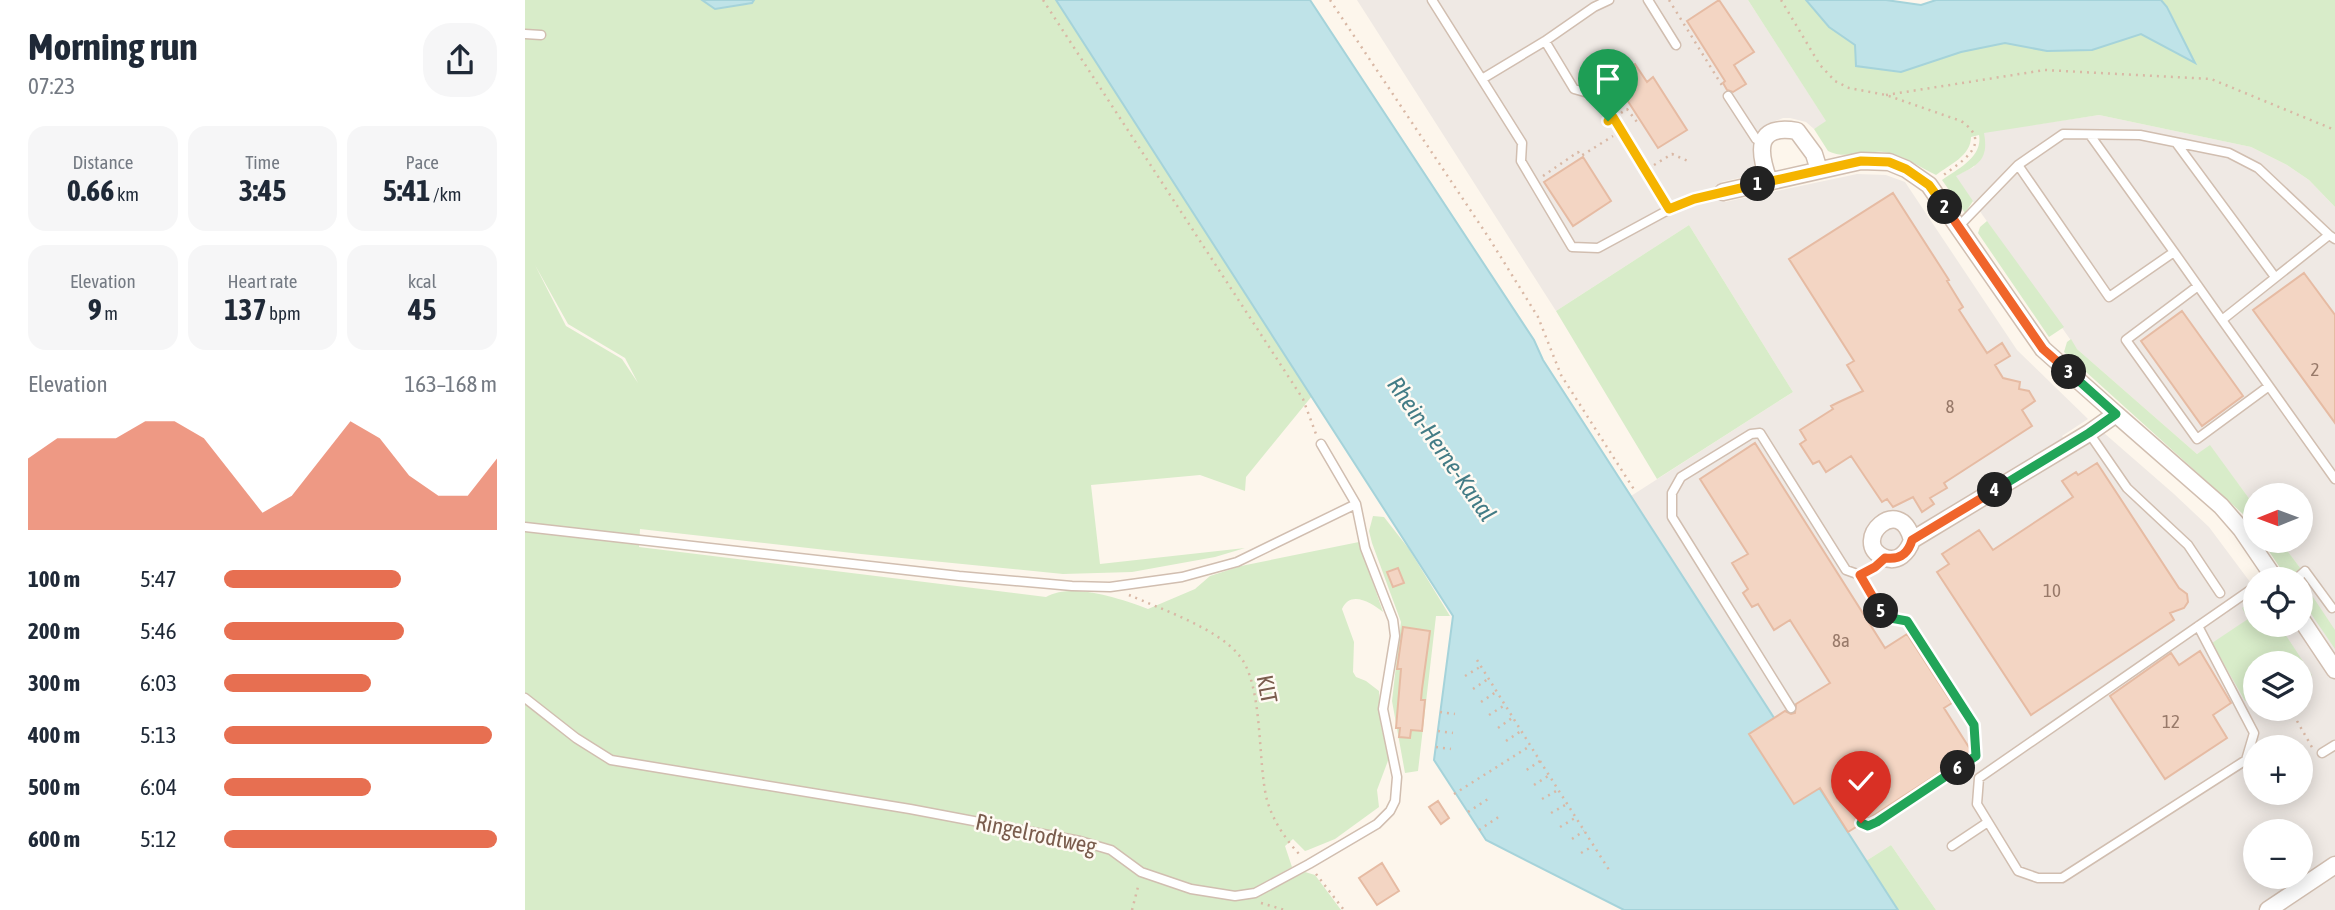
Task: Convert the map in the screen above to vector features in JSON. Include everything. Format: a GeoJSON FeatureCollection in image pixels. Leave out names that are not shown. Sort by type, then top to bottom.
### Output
{"type":"FeatureCollection","features":[{"type":"Feature","properties":{"kind":"street"},"geometry":{"type":"LineString","coordinates":[[1769,181],[1761,152],[1762,143],[1772,131],[1781,129],[1797,131],[1814,154],[1819,170]]}},
{"type":"Feature","properties":{"kind":"street"},"geometry":{"type":"LineString","coordinates":[[1723,192],[1861,161],[1889,162],[1906,169],[1929,185],[2043,349],[2221,506],[2241,529],[2264,567]]}},
{"type":"Feature","properties":{"kind":"street"},"geometry":{"type":"LineString","coordinates":[[1912,540],[2116,414]]}},
{"type":"Feature","properties":{"kind":"street"},"geometry":{"type":"LineString","coordinates":[[1894,520],[1903,523],[1912,540],[1903,556],[1885,558],[1877,552],[1873,544],[1873,534],[1877,526],[1894,520]]}},
{"type":"Feature","properties":{"kind":"street"},"geometry":{"type":"LineString","coordinates":[[2313,637],[2335,670]]}},
{"type":"Feature","properties":{"kind":"street"},"geometry":{"type":"LineString","coordinates":[[2268,910],[2335,865]]}},
{"type":"Feature","properties":{"kind":"lane"},"geometry":{"type":"LineString","coordinates":[[1431,0],[1522,143],[1521,161],[1572,247],[1598,248],[1669,209],[1723,192]]}},
{"type":"Feature","properties":{"kind":"lane"},"geometry":{"type":"LineString","coordinates":[[1482,79],[1545,41],[1592,3],[1609,0]]}},
{"type":"Feature","properties":{"kind":"lane"},"geometry":{"type":"LineString","coordinates":[[1648,0],[1676,45]]}},
{"type":"Feature","properties":{"kind":"lane"},"geometry":{"type":"LineString","coordinates":[[525,34],[541,35]]}},
{"type":"Feature","properties":{"kind":"lane"},"geometry":{"type":"LineString","coordinates":[[1545,41],[1574,89],[1599,96],[1669,209]]}},
{"type":"Feature","properties":{"kind":"lane"},"geometry":{"type":"LineString","coordinates":[[1728,96],[1756,139],[1762,143]]}},
{"type":"Feature","properties":{"kind":"lane"},"geometry":{"type":"LineString","coordinates":[[1959,226],[2018,165],[2063,134],[2140,135],[2229,153],[2258,168],[2332,237],[2275,277],[2222,320]]}},
{"type":"Feature","properties":{"kind":"lane"},"geometry":{"type":"LineString","coordinates":[[2090,135],[2335,479]]}},
{"type":"Feature","properties":{"kind":"lane"},"geometry":{"type":"LineString","coordinates":[[2177,143],[2275,277]]}},
{"type":"Feature","properties":{"kind":"lane"},"geometry":{"type":"LineString","coordinates":[[2018,165],[2109,297],[2174,252]]}},
{"type":"Feature","properties":{"kind":"lane"},"geometry":{"type":"LineString","coordinates":[[2198,286],[2126,340],[2197,439],[2269,386]]}},
{"type":"Feature","properties":{"kind":"lane"},"geometry":{"type":"LineString","coordinates":[[1790,708],[1672,517],[1672,493],[1681,477],[1751,434],[1760,433],[1846,570],[1860,575],[1885,617],[1907,621],[1974,725],[1976,756],[1877,822],[1868,826],[1861,823]]}},
{"type":"Feature","properties":{"kind":"lane"},"geometry":{"type":"LineString","coordinates":[[2089,433],[2127,488],[2188,545],[2220,593]]}},
{"type":"Feature","properties":{"kind":"lane","name":"Ringelrodtweg"},"geometry":{"type":"LineString","coordinates":[[525,698],[576,738],[611,760],[922,811],[1080,841],[1111,850],[1142,872],[1191,889],[1235,896],[1255,892],[1377,824],[1395,801],[1397,777],[1383,709],[1395,636],[1393,621],[1365,548],[1356,504],[1321,444]]}},
{"type":"Feature","properties":{"kind":"lane"},"geometry":{"type":"LineString","coordinates":[[525,527],[959,576],[1111,587],[1182,577],[1237,562],[1356,504]]}},
{"type":"Feature","properties":{"kind":"lane"},"geometry":{"type":"LineString","coordinates":[[1860,575],[1885,558]]}},
{"type":"Feature","properties":{"kind":"lane"},"geometry":{"type":"LineString","coordinates":[[2313,582],[2332,608]]}},
{"type":"Feature","properties":{"kind":"lane"},"geometry":{"type":"LineString","coordinates":[[2198,626],[2254,733],[2245,760],[2062,878],[2038,878],[2018,871],[1977,804],[1979,778],[2198,626],[2243,595]]}},
{"type":"Feature","properties":{"kind":"lane"},"geometry":{"type":"LineString","coordinates":[[2318,752],[2335,745]]}},
{"type":"Feature","properties":{"kind":"lane"},"geometry":{"type":"LineString","coordinates":[[1952,846],[1988,822]]}},
{"type":"Feature","properties":{"kind":"path"},"geometry":{"type":"LineString","coordinates":[[1042,0],[1303,399],[1321,444]]}},
{"type":"Feature","properties":{"kind":"path"},"geometry":{"type":"LineString","coordinates":[[1330,0],[1538,317],[1561,375],[1635,491]]}},
{"type":"Feature","properties":{"kind":"path"},"geometry":{"type":"LineString","coordinates":[[1669,0],[1728,96]]}},
{"type":"Feature","properties":{"kind":"path"},"geometry":{"type":"LineString","coordinates":[[1781,0],[1828,76],[1849,88],[1886,96],[1961,121],[1973,133],[1975,144],[1967,158],[1929,185]]}},
{"type":"Feature","properties":{"kind":"path"},"geometry":{"type":"LineString","coordinates":[[1886,96],[2045,70],[2211,79],[2335,130]]}},
{"type":"Feature","properties":{"kind":"path"},"geometry":{"type":"LineString","coordinates":[[1533,182],[1578,152],[1581,156],[1616,134],[1608,121],[1613,117],[1627,109],[1637,122],[1640,120]]}},
{"type":"Feature","properties":{"kind":"path"},"geometry":{"type":"LineString","coordinates":[[1663,160],[1672,154],[1688,161]]}},
{"type":"Feature","properties":{"kind":"path","name":"KLT"},"geometry":{"type":"LineString","coordinates":[[1111,587],[1217,635],[1238,654],[1252,681],[1268,802],[1279,828],[1344,910]]}},
{"type":"Feature","properties":{"kind":"path"},"geometry":{"type":"LineString","coordinates":[[1477,660],[1611,873]]}},
{"type":"Feature","properties":{"kind":"path"},"geometry":{"type":"LineString","coordinates":[[1465,676],[1480,667]]}},
{"type":"Feature","properties":{"kind":"path"},"geometry":{"type":"LineString","coordinates":[[1472,689],[1488,679]]}},
{"type":"Feature","properties":{"kind":"path"},"geometry":{"type":"LineString","coordinates":[[1481,702],[1496,692]]}},
{"type":"Feature","properties":{"kind":"path"},"geometry":{"type":"LineString","coordinates":[[1489,715],[1504,705]]}},
{"type":"Feature","properties":{"kind":"path"},"geometry":{"type":"LineString","coordinates":[[1440,712],[1455,714]]}},
{"type":"Feature","properties":{"kind":"path"},"geometry":{"type":"LineString","coordinates":[[1497,728],[1512,718]]}},
{"type":"Feature","properties":{"kind":"path"},"geometry":{"type":"LineString","coordinates":[[2297,721],[2318,752]]}},
{"type":"Feature","properties":{"kind":"path"},"geometry":{"type":"LineString","coordinates":[[1438,731],[1454,733]]}},
{"type":"Feature","properties":{"kind":"path"},"geometry":{"type":"LineString","coordinates":[[1506,741],[1521,731]]}},
{"type":"Feature","properties":{"kind":"path"},"geometry":{"type":"LineString","coordinates":[[1454,794],[1530,746]]}},
{"type":"Feature","properties":{"kind":"path"},"geometry":{"type":"LineString","coordinates":[[1436,747],[1451,749]]}},
{"type":"Feature","properties":{"kind":"path"},"geometry":{"type":"LineString","coordinates":[[1525,771],[1540,761]]}},
{"type":"Feature","properties":{"kind":"path"},"geometry":{"type":"LineString","coordinates":[[1534,785],[1548,776]]}},
{"type":"Feature","properties":{"kind":"path"},"geometry":{"type":"LineString","coordinates":[[1542,799],[1558,790]]}},
{"type":"Feature","properties":{"kind":"path"},"geometry":{"type":"LineString","coordinates":[[1468,812],[1487,799]]}},
{"type":"Feature","properties":{"kind":"path"},"geometry":{"type":"LineString","coordinates":[[1552,813],[1567,804]]}},
{"type":"Feature","properties":{"kind":"path"},"geometry":{"type":"LineString","coordinates":[[1479,830],[1500,816]]}},
{"type":"Feature","properties":{"kind":"path"},"geometry":{"type":"LineString","coordinates":[[1560,827],[1575,818]]}},
{"type":"Feature","properties":{"kind":"path"},"geometry":{"type":"LineString","coordinates":[[1572,839],[1584,831]]}},
{"type":"Feature","properties":{"kind":"path"},"geometry":{"type":"LineString","coordinates":[[1581,853],[1593,846]]}},
{"type":"Feature","properties":{"kind":"path"},"geometry":{"type":"LineString","coordinates":[[1132,910],[1142,872]]}},
{"type":"Feature","properties":{"kind":"shaded area"},"geometry":{"type":"Polygon","coordinates":[[[1357,0],[1748,0],[1827,122],[1814,129],[1806,122],[1790,118],[1767,124],[1756,139],[1753,151],[1755,164],[1751,173],[1721,182],[1725,202],[1857,174],[1886,175],[1905,182],[2017,350],[2088,419],[2062,436],[2072,453],[2104,433],[2209,527],[2243,573],[2243,637],[2313,637],[2313,567],[2300,567],[2289,553],[2313,553],[2313,483],[2243,483],[2243,490],[2210,446],[2197,454],[2077,349],[1955,176],[1974,167],[1984,132],[2099,115],[2251,147],[2287,165],[2309,180],[2335,207],[2335,910],[1936,910],[1891,845],[1866,861],[1631,496],[1793,392],[1689,225],[1556,311],[1357,0]]]}},
{"type":"Feature","properties":{"kind":"green space"},"geometry":{"type":"Polygon","coordinates":[[[525,0],[704,0],[715,7],[752,4],[754,0],[1056,0],[1312,396],[1246,477],[1245,491],[1200,475],[1091,485],[1100,564],[1245,548],[1215,557],[1132,572],[1063,574],[640,529],[639,547],[1046,597],[1070,591],[1083,592],[1111,597],[1148,609],[1195,589],[1210,576],[1241,566],[1359,542],[1383,612],[1367,602],[1355,599],[1346,603],[1342,609],[1354,642],[1353,672],[1356,677],[1379,691],[1381,726],[1389,758],[1377,790],[1379,807],[1335,839],[1308,850],[1305,851],[1293,839],[1285,846],[1292,867],[1274,877],[1279,885],[1305,872],[1315,875],[1341,910],[525,910],[525,0]],[[535,265],[566,326],[622,359],[638,383],[625,358],[568,324],[535,265]]]}},
{"type":"Feature","properties":{"kind":"green space"},"geometry":{"type":"Polygon","coordinates":[[[1748,0],[1806,0],[1829,27],[1855,45],[1961,52],[2005,43],[2047,51],[2092,50],[2141,34],[2194,62],[2168,7],[2161,0],[2335,0],[2335,207],[2309,180],[2287,165],[2251,147],[2099,115],[1984,133],[1983,156],[1976,165],[1956,176],[1973,201],[1965,213],[1942,180],[1973,156],[1979,143],[1979,135],[1971,137],[1963,155],[1936,175],[1905,158],[1884,152],[1841,155],[1828,151],[1814,129],[1826,121],[1748,0]]]}},
{"type":"Feature","properties":{"kind":"green space"},"geometry":{"type":"Polygon","coordinates":[[[1987,221],[2064,327],[2049,337],[1978,233],[1987,221]]]}},
{"type":"Feature","properties":{"kind":"green space"},"geometry":{"type":"Polygon","coordinates":[[[1689,225],[1793,392],[1657,479],[1556,311],[1689,225]]]}},
{"type":"Feature","properties":{"kind":"green space"},"geometry":{"type":"Polygon","coordinates":[[[2071,339],[2077,349],[2197,454],[2210,445],[2243,490],[2243,514],[2064,352],[2071,339]]]}},
{"type":"Feature","properties":{"kind":"green space"},"geometry":{"type":"Polygon","coordinates":[[[1373,516],[1384,517],[1409,549],[1450,616],[1436,616],[1418,771],[1405,773],[1392,701],[1401,622],[1372,543],[1369,531],[1373,516]]]}},
{"type":"Feature","properties":{"kind":"green space"},"geometry":{"type":"Polygon","coordinates":[[[2270,553],[2289,553],[2300,567],[2280,567],[2270,553]]]}},
{"type":"Feature","properties":{"kind":"green space"},"geometry":{"type":"Polygon","coordinates":[[[2313,597],[2335,630],[2335,649],[2313,617],[2313,597]]]}},
{"type":"Feature","properties":{"kind":"green space"},"geometry":{"type":"Polygon","coordinates":[[[2243,622],[2243,637],[2287,637],[2296,651],[2243,651],[2243,697],[2212,643],[2243,622]]]}},
{"type":"Feature","properties":{"kind":"green space"},"geometry":{"type":"Polygon","coordinates":[[[1891,845],[1936,910],[1898,910],[1866,861],[1891,845]]]}},
{"type":"Feature","properties":{"kind":"water"},"geometry":{"type":"Polygon","coordinates":[[[702,0],[754,0],[752,3],[715,9],[702,0]]]}},
{"type":"Feature","properties":{"kind":"water","name":"Rhein-Herne-Kanal"},"geometry":{"type":"Polygon","coordinates":[[[1056,0],[1310,0],[1534,340],[1543,360],[1898,910],[1624,910],[1486,840],[1434,760],[1453,616],[1056,0]]]}},
{"type":"Feature","properties":{"kind":"water"},"geometry":{"type":"Polygon","coordinates":[[[1806,0],[1886,0],[1921,5],[1936,0],[2161,0],[2195,63],[2141,34],[2092,50],[2047,51],[2005,43],[1961,52],[1901,72],[1856,66],[1855,45],[1829,27],[1806,0]]]}},
{"type":"Feature","properties":{"kind":"building"},"geometry":{"type":"Polygon","coordinates":[[[1719,0],[1754,52],[1734,65],[1746,84],[1733,92],[1727,90],[1723,83],[1725,81],[1687,21],[1719,0]]]}},
{"type":"Feature","properties":{"kind":"building"},"geometry":{"type":"Polygon","coordinates":[[[1635,64],[1647,82],[1653,77],[1687,130],[1658,148],[1613,78],[1635,64]]]}},
{"type":"Feature","properties":{"kind":"building"},"geometry":{"type":"Polygon","coordinates":[[[1583,157],[1611,201],[1573,226],[1544,182],[1583,157]]]}},
{"type":"Feature","properties":{"kind":"building"},"geometry":{"type":"Polygon","coordinates":[[[1893,193],[1949,280],[1947,281],[1963,307],[1959,310],[1987,353],[2002,343],[2010,356],[1995,365],[2003,378],[2020,382],[2019,389],[2029,391],[2035,401],[2022,410],[2032,426],[1944,483],[1947,488],[1930,498],[1934,504],[1922,512],[1913,497],[1893,507],[1887,499],[1882,502],[1851,456],[1826,472],[1819,461],[1813,464],[1800,444],[1806,440],[1800,430],[1833,409],[1831,406],[1863,391],[1847,365],[1854,361],[1789,259],[1893,193]]]}},
{"type":"Feature","properties":{"kind":"building"},"geometry":{"type":"Polygon","coordinates":[[[2304,273],[2335,315],[2335,423],[2253,310],[2304,273]]]}},
{"type":"Feature","properties":{"kind":"building"},"geometry":{"type":"Polygon","coordinates":[[[2182,311],[2243,396],[2202,426],[2141,341],[2182,311]]]}},
{"type":"Feature","properties":{"kind":"building"},"geometry":{"type":"Polygon","coordinates":[[[1755,443],[1885,648],[1907,634],[1952,703],[1944,708],[1970,749],[1970,753],[1868,819],[1858,817],[1855,821],[1856,827],[1848,832],[1820,788],[1794,804],[1749,734],[1785,711],[1795,713],[1796,704],[1830,683],[1790,620],[1774,630],[1758,604],[1752,607],[1743,593],[1748,589],[1732,563],[1748,554],[1700,479],[1755,443]]]}},
{"type":"Feature","properties":{"kind":"building"},"geometry":{"type":"Polygon","coordinates":[[[2097,463],[2179,588],[2187,594],[2188,602],[2184,608],[2170,613],[2174,620],[2031,715],[1937,572],[1949,564],[1942,554],[1979,530],[1993,550],[2073,497],[2062,481],[2097,463]]]}},
{"type":"Feature","properties":{"kind":"building"},"geometry":{"type":"Polygon","coordinates":[[[1398,568],[1404,583],[1393,587],[1387,572],[1398,568]]]}},
{"type":"Feature","properties":{"kind":"building"},"geometry":{"type":"Polygon","coordinates":[[[1403,627],[1430,631],[1421,700],[1425,700],[1422,731],[1411,730],[1410,738],[1399,737],[1400,728],[1396,728],[1401,669],[1397,669],[1403,627]]]}},
{"type":"Feature","properties":{"kind":"building"},"geometry":{"type":"Polygon","coordinates":[[[2200,651],[2231,703],[2213,715],[2227,738],[2165,779],[2110,696],[2171,653],[2179,665],[2200,651]]]}},
{"type":"Feature","properties":{"kind":"building"},"geometry":{"type":"Polygon","coordinates":[[[1438,801],[1449,818],[1441,824],[1429,807],[1438,801]]]}},
{"type":"Feature","properties":{"kind":"building"},"geometry":{"type":"Polygon","coordinates":[[[1382,863],[1399,891],[1377,905],[1359,878],[1382,863]]]}},
{"type":"Feature","properties":{"kind":"route"},"geometry":{"type":"LineString","coordinates":[[1608,121],[1613,117],[1669,209],[1694,199],[1861,161],[1889,162],[1906,169],[1929,185],[2043,349],[2116,414],[1912,540],[1903,556],[1885,558],[1860,575],[1885,617],[1907,621],[1974,725],[1976,756],[1877,822],[1868,826],[1861,823]]}}]}
